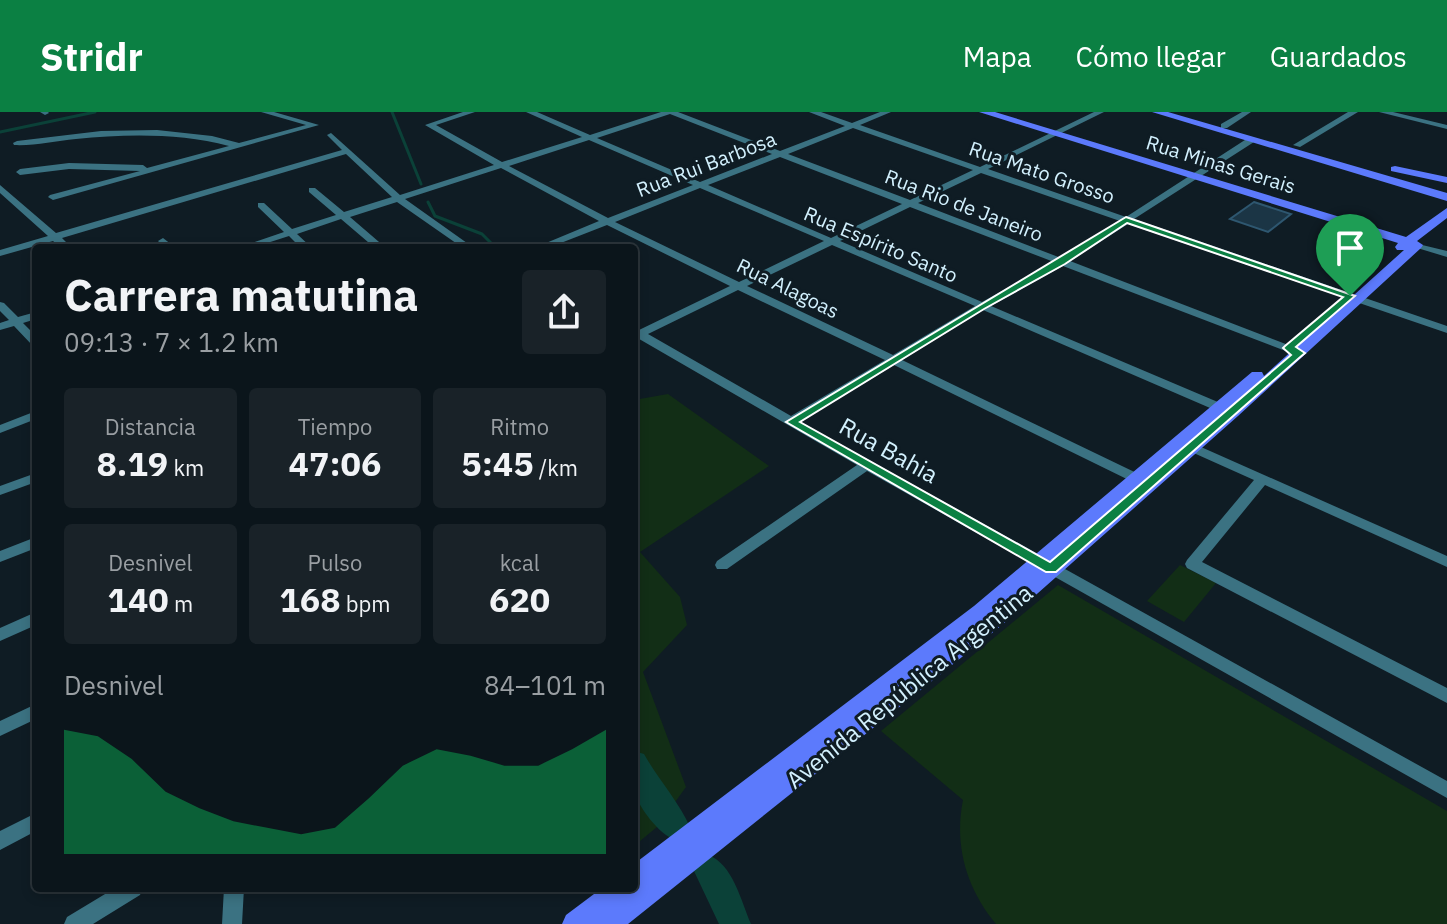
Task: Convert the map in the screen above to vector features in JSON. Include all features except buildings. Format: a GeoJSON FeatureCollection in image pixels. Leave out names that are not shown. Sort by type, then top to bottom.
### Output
{"type":"FeatureCollection","features":[{"type":"Feature","properties":{"kind":"main road","name":"Rua Minas Gerais"},"geometry":{"type":"LineString","coordinates":[[984,112],[1412,244]]}},
{"type":"Feature","properties":{"kind":"main road"},"geometry":{"type":"LineString","coordinates":[[1157,112],[1447,194]]}},
{"type":"Feature","properties":{"kind":"main road"},"geometry":{"type":"LineString","coordinates":[[1177,112],[1447,194]]}},
{"type":"Feature","properties":{"kind":"main road"},"geometry":{"type":"LineString","coordinates":[[1277,141],[1447,180]]}},
{"type":"Feature","properties":{"kind":"main road"},"geometry":{"type":"LineString","coordinates":[[1390,180],[1447,205]]}},
{"type":"Feature","properties":{"kind":"main road","name":"Avenida República Argentina"},"geometry":{"type":"LineString","coordinates":[[638,876],[1044,565],[1355,298],[1447,212]]}},
{"type":"Feature","properties":{"kind":"main road","name":"Avenida República Argentina"},"geometry":{"type":"LineString","coordinates":[[1142,481],[1192,447],[1225,410]]}},
{"type":"Feature","properties":{"kind":"main road","name":"Avenida República Argentina"},"geometry":{"type":"LineString","coordinates":[[607,924],[995,620],[1044,565]]}},
{"type":"Feature","properties":{"kind":"main road"},"geometry":{"type":"LineString","coordinates":[[575,924],[617,892]]}},
{"type":"Feature","properties":{"kind":"street"},"geometry":{"type":"LineString","coordinates":[[265,112],[315,125],[330,134],[399,199],[463,244]]}},
{"type":"Feature","properties":{"kind":"street","name":"Rua Espírito Santo"},"geometry":{"type":"LineString","coordinates":[[530,112],[1225,410]]}},
{"type":"Feature","properties":{"kind":"street"},"geometry":{"type":"LineString","coordinates":[[255,244],[670,112]]}},
{"type":"Feature","properties":{"kind":"street","name":"Rua Rio de Janeiro"},"geometry":{"type":"LineString","coordinates":[[670,112],[1294,350]]}},
{"type":"Feature","properties":{"kind":"street","name":"Rua Mato Grosso"},"geometry":{"type":"LineString","coordinates":[[813,112],[1447,330]]}},
{"type":"Feature","properties":{"kind":"street","name":"Rua Rui Barbosa"},"geometry":{"type":"LineString","coordinates":[[550,244],[887,112]]}},
{"type":"Feature","properties":{"kind":"street"},"geometry":{"type":"LineString","coordinates":[[638,333],[982,171],[1100,112]]}},
{"type":"Feature","properties":{"kind":"street"},"geometry":{"type":"LineString","coordinates":[[1224,126],[1247,112]]}},
{"type":"Feature","properties":{"kind":"street"},"geometry":{"type":"LineString","coordinates":[[1297,145],[1354,112]]}},
{"type":"Feature","properties":{"kind":"street"},"geometry":{"type":"LineString","coordinates":[[1383,112],[1447,127]]}},
{"type":"Feature","properties":{"kind":"street","name":"Rua Alagoas"},"geometry":{"type":"LineString","coordinates":[[466,113],[429,125],[739,285],[1142,481]]}},
{"type":"Feature","properties":{"kind":"street"},"geometry":{"type":"LineString","coordinates":[[53,197],[315,125]]}},
{"type":"Feature","properties":{"kind":"street"},"geometry":{"type":"LineString","coordinates":[[17,143],[83,135],[136,133],[189,135],[239,146]]}},
{"type":"Feature","properties":{"kind":"street"},"geometry":{"type":"LineString","coordinates":[[791,422],[981,307],[1062,262],[1251,140]]}},
{"type":"Feature","properties":{"kind":"street"},"geometry":{"type":"LineString","coordinates":[[0,253],[347,151]]}},
{"type":"Feature","properties":{"kind":"street"},"geometry":{"type":"LineString","coordinates":[[20,172],[69,166],[116,165],[153,170]]}},
{"type":"Feature","properties":{"kind":"street"},"geometry":{"type":"LineString","coordinates":[[0,188],[63,244]]}},
{"type":"Feature","properties":{"kind":"street"},"geometry":{"type":"LineString","coordinates":[[312,190],[376,244]]}},
{"type":"Feature","properties":{"kind":"street"},"geometry":{"type":"LineString","coordinates":[[261,205],[302,244]]}},
{"type":"Feature","properties":{"kind":"street","name":"Rua Minas Gerais"},"geometry":{"type":"LineString","coordinates":[[1412,244],[1447,254]]}},
{"type":"Feature","properties":{"kind":"street"},"geometry":{"type":"LineString","coordinates":[[0,305],[32,339]]}},
{"type":"Feature","properties":{"kind":"street"},"geometry":{"type":"LineString","coordinates":[[0,327],[32,316]]}},
{"type":"Feature","properties":{"kind":"street","name":"Rua Bahia"},"geometry":{"type":"LineString","coordinates":[[638,334],[866,465],[1447,790]]}},
{"type":"Feature","properties":{"kind":"street"},"geometry":{"type":"LineString","coordinates":[[0,429],[32,417]]}},
{"type":"Feature","properties":{"kind":"street"},"geometry":{"type":"LineString","coordinates":[[1192,447],[1447,562]]}},
{"type":"Feature","properties":{"kind":"street"},"geometry":{"type":"LineString","coordinates":[[722,565],[866,465]]}},
{"type":"Feature","properties":{"kind":"street"},"geometry":{"type":"LineString","coordinates":[[0,491],[32,479]]}},
{"type":"Feature","properties":{"kind":"street"},"geometry":{"type":"LineString","coordinates":[[1262,480],[1192,564],[1447,696]]}},
{"type":"Feature","properties":{"kind":"street"},"geometry":{"type":"LineString","coordinates":[[0,557],[32,544]]}},
{"type":"Feature","properties":{"kind":"street"},"geometry":{"type":"LineString","coordinates":[[0,635],[32,620]]}},
{"type":"Feature","properties":{"kind":"street"},"geometry":{"type":"LineString","coordinates":[[0,729],[32,713]]}},
{"type":"Feature","properties":{"kind":"street"},"geometry":{"type":"LineString","coordinates":[[0,841],[32,823]]}},
{"type":"Feature","properties":{"kind":"street"},"geometry":{"type":"LineString","coordinates":[[74,924],[126,892]]}},
{"type":"Feature","properties":{"kind":"street"},"geometry":{"type":"LineString","coordinates":[[232,924],[237,892]]}},
{"type":"Feature","properties":{"kind":"green space"},"geometry":{"type":"Polygon","coordinates":[[[668,394],[769,466],[640,552],[680,597],[687,625],[643,672],[686,787],[657,827],[638,843],[638,399],[668,394]]]}},
{"type":"Feature","properties":{"kind":"green space"},"geometry":{"type":"Polygon","coordinates":[[[1180,565],[1216,583],[1184,622],[1147,601],[1180,565]]]}},
{"type":"Feature","properties":{"kind":"green space"},"geometry":{"type":"Polygon","coordinates":[[[1058,585],[1447,811],[1447,924],[996,924],[977,896],[965,865],[960,833],[963,800],[881,731],[1058,585]]]}},
{"type":"Feature","properties":{"kind":"waterway"},"geometry":{"type":"LineString","coordinates":[[0,132],[95,112]]}},
{"type":"Feature","properties":{"kind":"waterway"},"geometry":{"type":"LineString","coordinates":[[392,112],[421,184]]}},
{"type":"Feature","properties":{"kind":"waterway"},"geometry":{"type":"LineString","coordinates":[[428,202],[435,216],[482,234],[492,244]]}},
{"type":"Feature","properties":{"kind":"waterway"},"geometry":{"type":"LineString","coordinates":[[638,770],[675,827]]}},
{"type":"Feature","properties":{"kind":"waterway"},"geometry":{"type":"LineString","coordinates":[[708,869],[722,891],[735,924]]}},
{"type":"Feature","properties":{"kind":"route"},"geometry":{"type":"LineString","coordinates":[[1126,219],[1350,296],[1288,348],[1300,353],[1051,569],[791,422],[981,307],[1062,262],[1126,219]]}}]}
